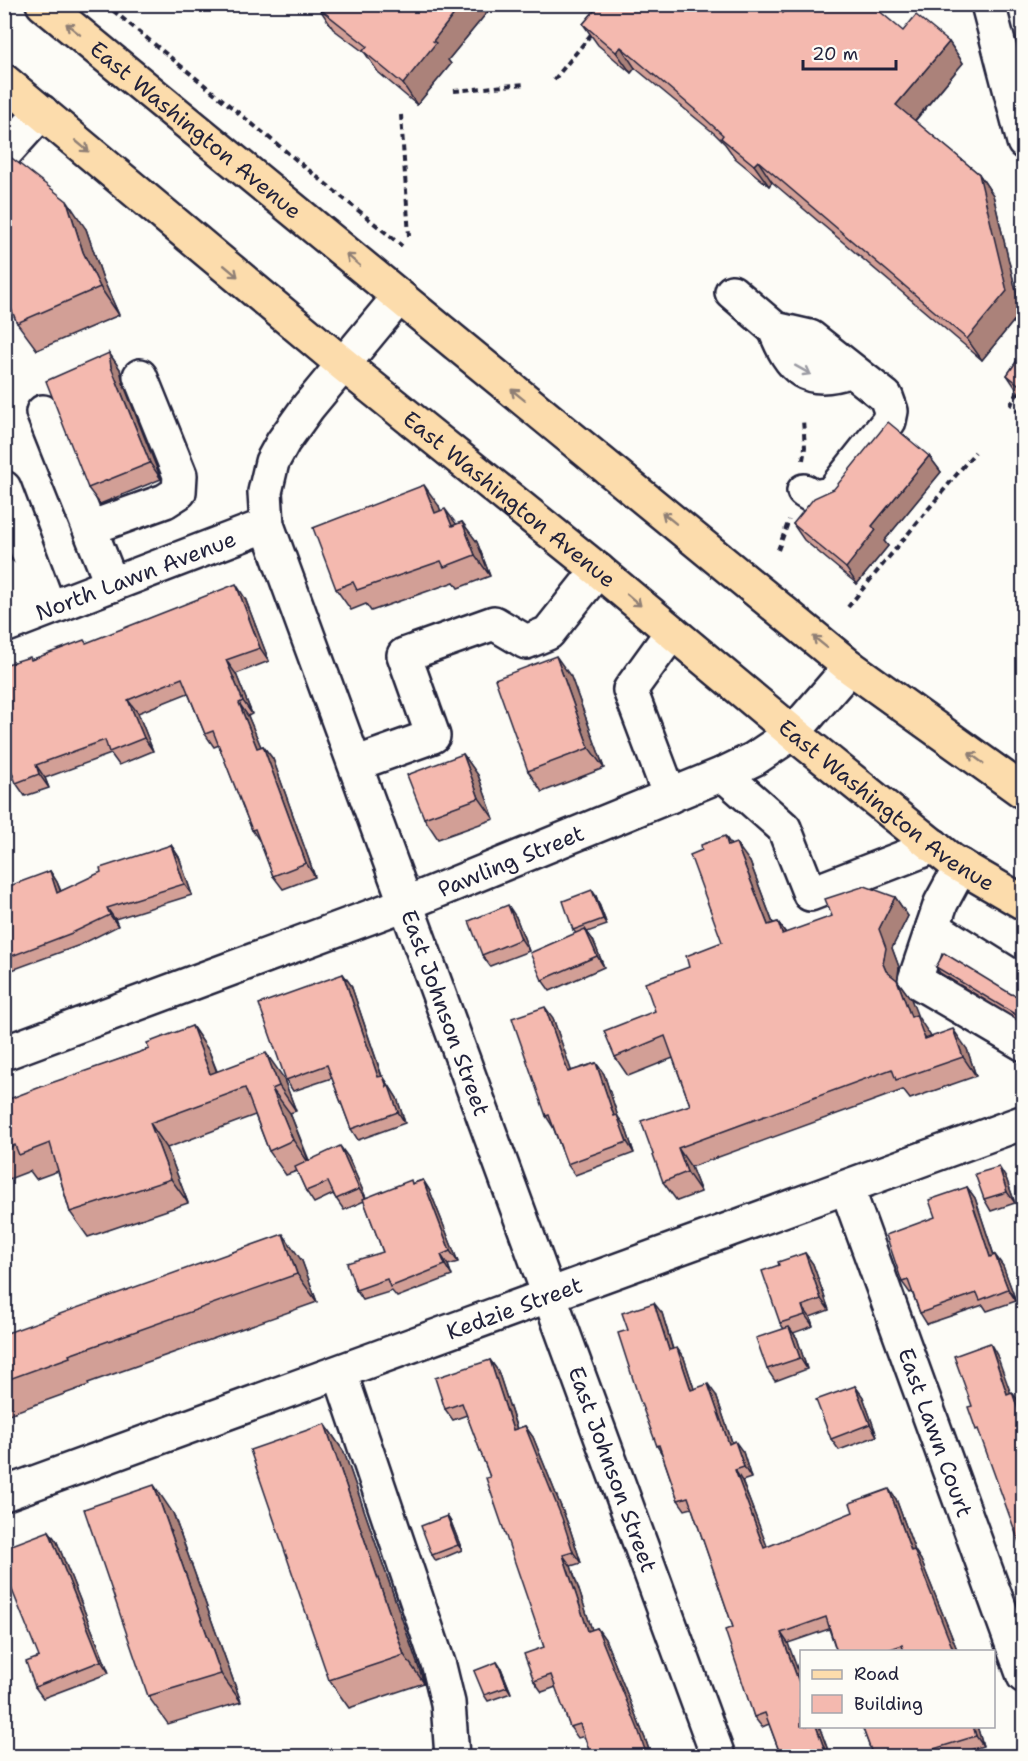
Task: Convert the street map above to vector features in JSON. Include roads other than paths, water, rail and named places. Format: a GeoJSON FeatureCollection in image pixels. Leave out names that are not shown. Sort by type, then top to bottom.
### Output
{"type":"FeatureCollection","features":[{"type":"Feature","properties":{"kind":"main road","name":"East Washington Avenue"},"geometry":{"type":"LineString","coordinates":[[43,4],[850,667],[1023,792]]}},
{"type":"Feature","properties":{"kind":"main road","name":"East Washington Avenue"},"geometry":{"type":"LineString","coordinates":[[4,81],[344,365],[598,570],[793,733],[961,866],[1023,903]]}},
{"type":"Feature","properties":{"kind":"street"},"geometry":{"type":"LineString","coordinates":[[988,4],[1023,142]]}},
{"type":"Feature","properties":{"kind":"street"},"geometry":{"type":"LineString","coordinates":[[4,154],[42,112]]}},
{"type":"Feature","properties":{"kind":"street"},"geometry":{"type":"LineString","coordinates":[[732,292],[775,329],[810,337],[886,397],[891,411],[890,422],[831,494],[814,496],[804,490]]}},
{"type":"Feature","properties":{"kind":"street","name":"East Johnson Street"},"geometry":{"type":"LineString","coordinates":[[399,297],[308,407],[272,462],[265,492],[267,525],[718,1756]]}},
{"type":"Feature","properties":{"kind":"street"},"geometry":{"type":"LineString","coordinates":[[90,528],[165,501],[179,492],[180,475],[140,376]]}},
{"type":"Feature","properties":{"kind":"street"},"geometry":{"type":"LineString","coordinates":[[44,412],[112,585]]}},
{"type":"Feature","properties":{"kind":"street"},"geometry":{"type":"LineString","coordinates":[[4,488],[25,618]]}},
{"type":"Feature","properties":{"kind":"street","name":"North Lawn Avenue"},"geometry":{"type":"LineString","coordinates":[[25,618],[267,525]]}},
{"type":"Feature","properties":{"kind":"street"},"geometry":{"type":"LineString","coordinates":[[356,765],[433,736],[404,655],[494,623],[526,642],[548,633],[598,570]]}},
{"type":"Feature","properties":{"kind":"street"},"geometry":{"type":"LineString","coordinates":[[4,576],[25,618]]}},
{"type":"Feature","properties":{"kind":"street"},"geometry":{"type":"LineString","coordinates":[[670,796],[630,690],[672,632]]}},
{"type":"Feature","properties":{"kind":"street","name":"Pawling Street"},"geometry":{"type":"LineString","coordinates":[[4,1053],[405,904],[723,774],[754,759],[793,733],[850,667]]}},
{"type":"Feature","properties":{"kind":"street"},"geometry":{"type":"LineString","coordinates":[[723,774],[784,828],[810,894],[934,846]]}},
{"type":"Feature","properties":{"kind":"street"},"geometry":{"type":"LineString","coordinates":[[961,866],[941,903],[915,980],[1023,1044]]}},
{"type":"Feature","properties":{"kind":"street"},"geometry":{"type":"LineString","coordinates":[[933,927],[1023,984]]}},
{"type":"Feature","properties":{"kind":"street","name":"Kedzie Street"},"geometry":{"type":"LineString","coordinates":[[4,1494],[1023,1122]]}},
{"type":"Feature","properties":{"kind":"street","name":"East Lawn Court"},"geometry":{"type":"LineString","coordinates":[[847,1188],[1023,1676]]}},
{"type":"Feature","properties":{"kind":"street"},"geometry":{"type":"LineString","coordinates":[[340,1373],[439,1666],[448,1703],[452,1756]]}}]}
